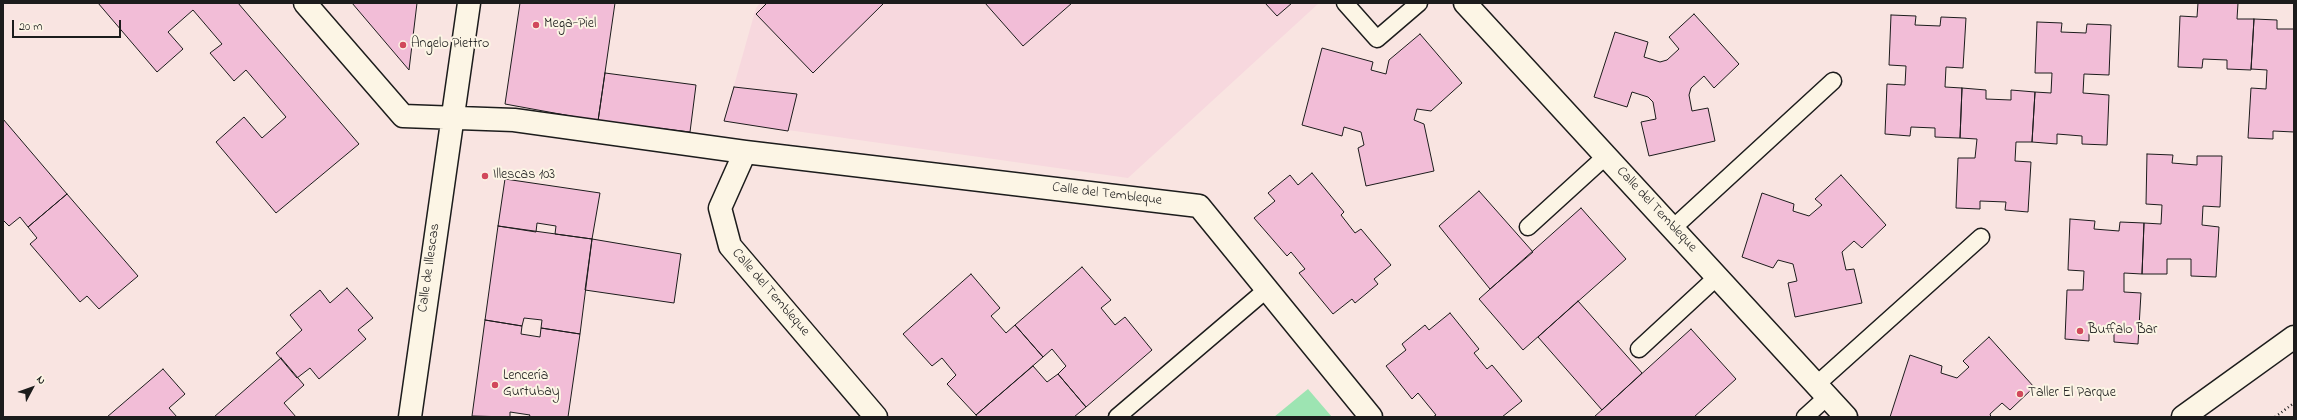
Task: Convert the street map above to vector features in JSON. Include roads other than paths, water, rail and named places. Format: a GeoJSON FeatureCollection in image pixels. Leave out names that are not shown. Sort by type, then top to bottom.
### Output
{"type":"FeatureCollection","features":[{"type":"Feature","properties":{"kind":"street"},"geometry":{"type":"LineString","coordinates":[[305,3],[403,116],[452,118]]}},
{"type":"Feature","properties":{"kind":"street","name":"Calle de Illescas"},"geometry":{"type":"LineString","coordinates":[[410,417],[469,3]]}},
{"type":"Feature","properties":{"kind":"street","name":"Calle del Tembleque"},"geometry":{"type":"LineString","coordinates":[[1465,3],[1718,276],[1846,417]]}},
{"type":"Feature","properties":{"kind":"street","name":"Calle del Tembleque"},"geometry":{"type":"LineString","coordinates":[[452,118],[514,120],[745,152],[1199,206],[1371,417]]}},
{"type":"Feature","properties":{"kind":"street","name":"Calle del Tembleque"},"geometry":{"type":"LineString","coordinates":[[745,152],[720,208],[730,246],[876,417]]}},
{"type":"Feature","properties":{"kind":"street"},"geometry":{"type":"LineString","coordinates":[[2183,417],[2294,337]]}},
{"type":"Feature","properties":{"kind":"lane"},"geometry":{"type":"LineString","coordinates":[[1345,3],[1377,39],[1419,3]]}},
{"type":"Feature","properties":{"kind":"lane"},"geometry":{"type":"LineString","coordinates":[[1673,228],[1833,81]]}},
{"type":"Feature","properties":{"kind":"lane"},"geometry":{"type":"LineString","coordinates":[[1528,227],[1606,156]]}},
{"type":"Feature","properties":{"kind":"lane"},"geometry":{"type":"LineString","coordinates":[[1805,417],[1822,391],[1981,237]]}},
{"type":"Feature","properties":{"kind":"lane"},"geometry":{"type":"LineString","coordinates":[[1639,349],[1718,276]]}},
{"type":"Feature","properties":{"kind":"lane"},"geometry":{"type":"LineString","coordinates":[[1117,417],[1266,290]]}},
{"type":"Feature","properties":{"kind":"place","name":"Mega-Piel"},"geometry":{"type":"Point","coordinates":[536,25]}},
{"type":"Feature","properties":{"kind":"place","name":"Angelo Piettro"},"geometry":{"type":"Point","coordinates":[403,45]}},
{"type":"Feature","properties":{"kind":"place","name":"Illescas 103"},"geometry":{"type":"Point","coordinates":[485,176]}},
{"type":"Feature","properties":{"kind":"place","name":"Buffalo Bar"},"geometry":{"type":"Point","coordinates":[2080,331]}},
{"type":"Feature","properties":{"kind":"place","name":"Lencería Gurtubay"},"geometry":{"type":"Point","coordinates":[495,385]}},
{"type":"Feature","properties":{"kind":"place","name":"Taller El Parque"},"geometry":{"type":"Point","coordinates":[2020,394]}}]}
